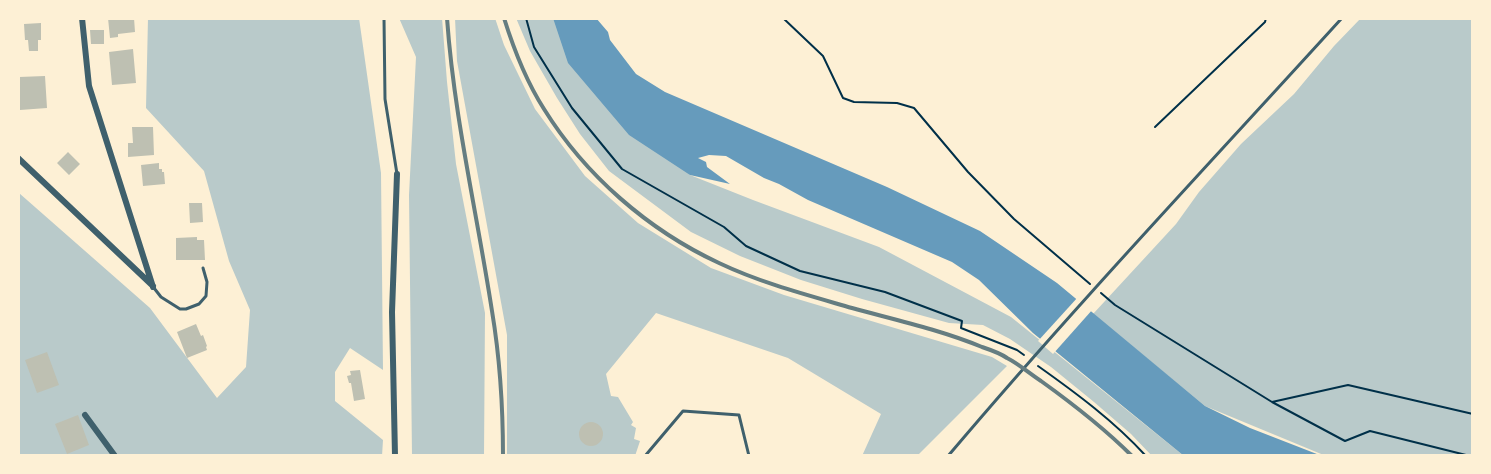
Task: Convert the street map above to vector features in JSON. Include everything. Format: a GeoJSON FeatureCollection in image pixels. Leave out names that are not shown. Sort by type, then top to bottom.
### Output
{"type":"FeatureCollection","features":[{"type":"Feature","properties":{"kind":"street"},"geometry":{"type":"LineString","coordinates":[[81,18],[89,86],[153,287]]}},
{"type":"Feature","properties":{"kind":"street"},"geometry":{"type":"LineString","coordinates":[[18,158],[153,287]]}},
{"type":"Feature","properties":{"kind":"street"},"geometry":{"type":"LineString","coordinates":[[394,456],[392,312],[397,174]]}},
{"type":"Feature","properties":{"kind":"street"},"geometry":{"type":"LineString","coordinates":[[85,415],[115,456]]}},
{"type":"Feature","properties":{"kind":"lane"},"geometry":{"type":"LineString","coordinates":[[384,18],[385,99],[397,174]]}},
{"type":"Feature","properties":{"kind":"lane"},"geometry":{"type":"LineString","coordinates":[[948,456],[1114,266],[1342,18]]}},
{"type":"Feature","properties":{"kind":"lane"},"geometry":{"type":"LineString","coordinates":[[153,287],[161,297],[180,309],[200,304],[206,296],[207,282],[203,268]]}},
{"type":"Feature","properties":{"kind":"lane"},"geometry":{"type":"LineString","coordinates":[[645,456],[682,411],[739,415],[749,456]]}},
{"type":"Feature","properties":{"kind":"path"},"geometry":{"type":"LineString","coordinates":[[526,18],[534,46],[572,108],[622,169],[724,227],[746,246],[800,271],[885,292],[963,321],[961,328],[1017,350],[1026,357]]}},
{"type":"Feature","properties":{"kind":"path"},"geometry":{"type":"LineString","coordinates":[[1155,127],[1265,22],[1266,18]]}},
{"type":"Feature","properties":{"kind":"path"},"geometry":{"type":"LineString","coordinates":[[1035,364],[1080,397],[1132,441],[1146,456]]}},
{"type":"Feature","properties":{"kind":"path"},"geometry":{"type":"LineString","coordinates":[[1272,402],[1348,386],[1473,414]]}},
{"type":"Feature","properties":{"kind":"shaded area"},"geometry":{"type":"Polygon","coordinates":[[[148,18],[359,18],[381,173],[383,370],[350,348],[335,372],[335,401],[383,440],[382,456],[18,456],[18,190],[150,308],[217,398],[246,367],[250,310],[229,261],[204,171],[146,108],[148,18]]]}},
{"type":"Feature","properties":{"kind":"shaded area"},"geometry":{"type":"Polygon","coordinates":[[[399,18],[442,18],[456,164],[485,313],[484,456],[412,456],[409,195],[416,57],[399,18]]]}},
{"type":"Feature","properties":{"kind":"shaded area"},"geometry":{"type":"Polygon","coordinates":[[[455,18],[495,18],[504,45],[535,109],[585,176],[638,223],[711,268],[784,295],[992,357],[1007,366],[917,456],[862,456],[881,414],[788,358],[656,313],[606,374],[611,396],[618,397],[633,422],[631,425],[636,428],[634,439],[640,441],[635,456],[507,456],[507,335],[457,61],[455,18]]]}},
{"type":"Feature","properties":{"kind":"shaded area"},"geometry":{"type":"Polygon","coordinates":[[[516,18],[553,18],[690,175],[879,247],[1011,317],[1184,456],[1152,456],[1131,434],[1051,367],[1010,339],[983,325],[949,323],[801,280],[740,256],[691,232],[609,171],[580,134],[557,98],[530,51],[516,18]]]}},
{"type":"Feature","properties":{"kind":"shaded area"},"geometry":{"type":"Polygon","coordinates":[[[1361,18],[1473,18],[1473,456],[1326,456],[1205,406],[1093,314],[1176,224],[1199,192],[1241,144],[1294,94],[1361,18]]]}},
{"type":"Feature","properties":{"kind":"water"},"geometry":{"type":"Polygon","coordinates":[[[553,18],[596,18],[636,74],[665,92],[887,187],[980,231],[1057,283],[1205,406],[1250,428],[1322,456],[1184,456],[1033,333],[979,280],[952,262],[808,200],[726,156],[709,155],[698,158],[706,162],[707,167],[730,184],[690,175],[629,135],[568,63],[553,18]]]}},
{"type":"Feature","properties":{"kind":"pier"},"geometry":{"type":"Polygon","coordinates":[[[1078,297],[1093,309],[1053,354],[1038,341],[1078,297]]]}},
{"type":"Feature","properties":{"kind":"building"},"geometry":{"type":"Polygon","coordinates":[[[108,18],[134,18],[135,32],[118,34],[118,37],[110,38],[108,18]]]}},
{"type":"Feature","properties":{"kind":"building"},"geometry":{"type":"Polygon","coordinates":[[[41,23],[41,40],[38,40],[38,51],[29,51],[28,40],[25,40],[24,24],[41,23]]]}},
{"type":"Feature","properties":{"kind":"building"},"geometry":{"type":"Polygon","coordinates":[[[90,30],[104,30],[104,44],[91,44],[90,30]]]}},
{"type":"Feature","properties":{"kind":"building"},"geometry":{"type":"Polygon","coordinates":[[[133,49],[136,83],[112,85],[109,52],[133,49]]]}},
{"type":"Feature","properties":{"kind":"building"},"geometry":{"type":"Polygon","coordinates":[[[45,76],[47,108],[20,110],[19,77],[45,76]]]}},
{"type":"Feature","properties":{"kind":"building"},"geometry":{"type":"Polygon","coordinates":[[[132,127],[153,127],[154,155],[128,157],[128,143],[133,143],[132,127]]]}},
{"type":"Feature","properties":{"kind":"building"},"geometry":{"type":"Polygon","coordinates":[[[68,152],[80,164],[69,175],[57,163],[68,152]]]}},
{"type":"Feature","properties":{"kind":"building"},"geometry":{"type":"Polygon","coordinates":[[[159,163],[159,169],[164,172],[165,184],[143,186],[141,165],[159,163]]]}},
{"type":"Feature","properties":{"kind":"building"},"geometry":{"type":"Polygon","coordinates":[[[189,203],[202,203],[203,222],[190,223],[189,203]]]}},
{"type":"Feature","properties":{"kind":"building"},"geometry":{"type":"Polygon","coordinates":[[[197,237],[197,240],[204,240],[205,260],[176,260],[176,238],[197,237]]]}},
{"type":"Feature","properties":{"kind":"building"},"geometry":{"type":"Polygon","coordinates":[[[196,324],[201,336],[203,335],[207,350],[187,358],[177,332],[196,324]]]}},
{"type":"Feature","properties":{"kind":"building"},"geometry":{"type":"Polygon","coordinates":[[[47,352],[59,385],[37,393],[25,360],[47,352]]]}},
{"type":"Feature","properties":{"kind":"building"},"geometry":{"type":"Polygon","coordinates":[[[360,370],[365,399],[354,401],[351,383],[347,376],[351,375],[350,371],[360,370]]]}},
{"type":"Feature","properties":{"kind":"building"},"geometry":{"type":"Polygon","coordinates":[[[78,415],[89,445],[67,454],[55,424],[78,415]]]}},
{"type":"Feature","properties":{"kind":"building"},"geometry":{"type":"Polygon","coordinates":[[[591,422],[600,425],[603,434],[600,443],[591,446],[582,443],[579,434],[582,425],[591,422]]]}},
{"type":"Feature","properties":{"kind":"railway"},"geometry":{"type":"LineString","coordinates":[[447,18],[460,128],[497,347],[502,401],[503,456]]}},
{"type":"Feature","properties":{"kind":"railway"},"geometry":{"type":"LineString","coordinates":[[504,18],[526,76],[560,133],[599,178],[620,198],[667,234],[719,263],[768,283],[934,330],[998,353],[1020,366],[1076,407],[1132,456]]}}]}
